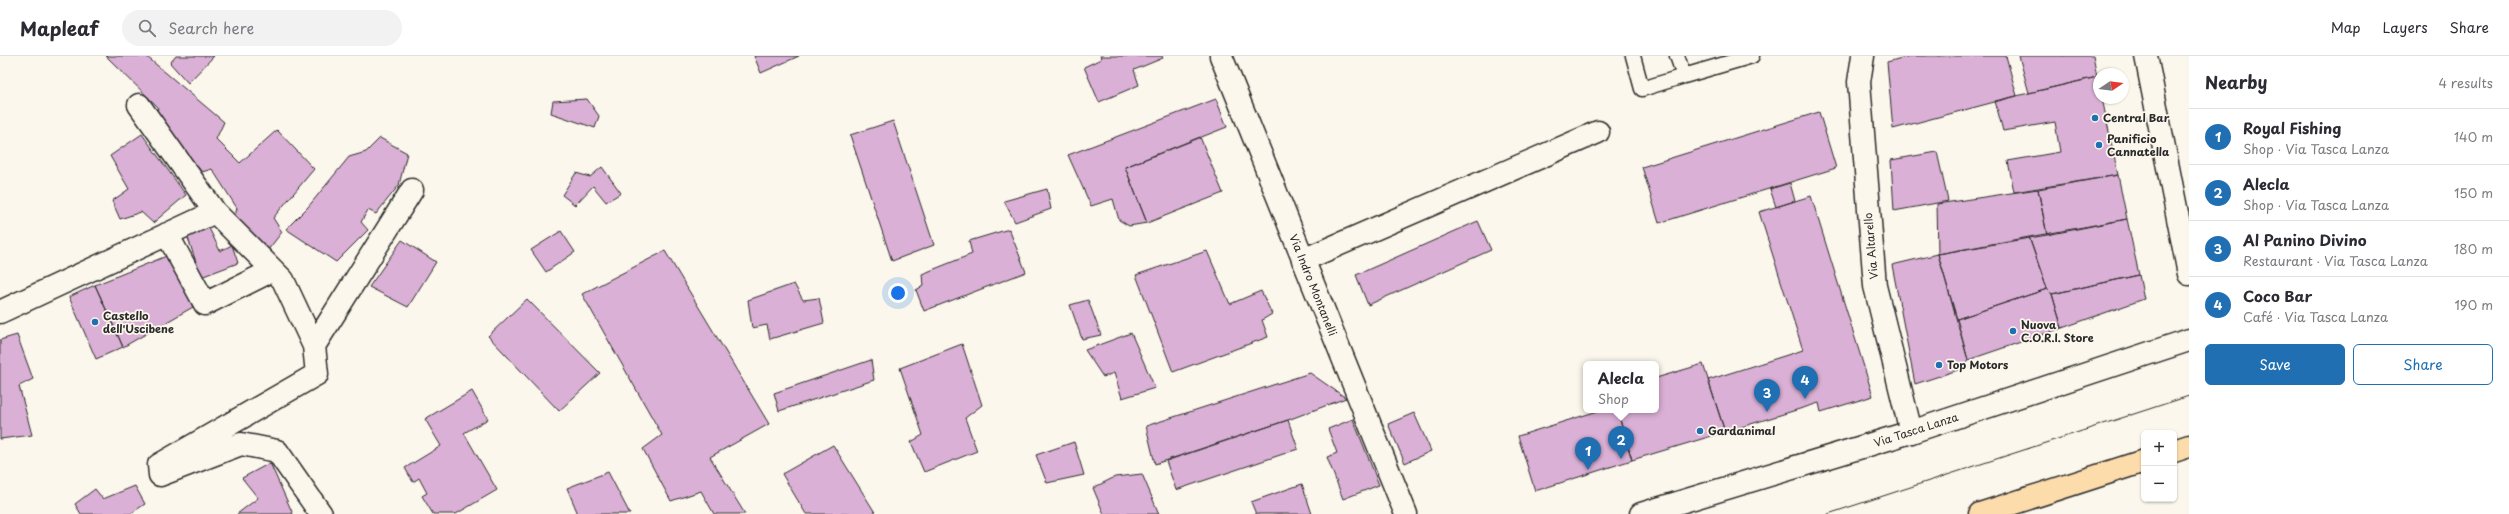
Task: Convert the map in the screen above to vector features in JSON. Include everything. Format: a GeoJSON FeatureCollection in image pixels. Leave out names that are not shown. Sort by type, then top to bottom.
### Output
{"type":"FeatureCollection","features":[{"type":"Feature","properties":{"kind":"main road"},"geometry":{"type":"LineString","coordinates":[[2177,450],[2189,446]]}},
{"type":"Feature","properties":{"kind":"main road"},"geometry":{"type":"LineString","coordinates":[[1980,514],[2141,462]]}},
{"type":"Feature","properties":{"kind":"street","name":"Via Indro Montanelli"},"geometry":{"type":"LineString","coordinates":[[1221,56],[1406,514]]}},
{"type":"Feature","properties":{"kind":"street","name":"Via Altarello"},"geometry":{"type":"LineString","coordinates":[[1863,56],[1859,82],[1875,286],[1911,432]]}},
{"type":"Feature","properties":{"kind":"street"},"geometry":{"type":"LineString","coordinates":[[2146,56],[2189,274]]}},
{"type":"Feature","properties":{"kind":"street"},"geometry":{"type":"LineString","coordinates":[[139,105],[215,212],[283,280],[314,346],[316,374],[159,465],[160,475],[241,444],[277,451],[322,514]]}},
{"type":"Feature","properties":{"kind":"street"},"geometry":{"type":"LineString","coordinates":[[1303,260],[1598,132]]}},
{"type":"Feature","properties":{"kind":"street"},"geometry":{"type":"LineString","coordinates":[[314,346],[412,190]]}},
{"type":"Feature","properties":{"kind":"street"},"geometry":{"type":"LineString","coordinates":[[0,312],[215,212]]}},
{"type":"Feature","properties":{"kind":"street"},"geometry":{"type":"LineString","coordinates":[[167,234],[205,304],[273,270]]}},
{"type":"Feature","properties":{"kind":"street","name":"Via Tasca Lanza"},"geometry":{"type":"LineString","coordinates":[[1642,514],[1911,432],[2189,340]]}},
{"type":"Feature","properties":{"kind":"lane"},"geometry":{"type":"LineString","coordinates":[[1633,56],[1642,89],[1752,56]]}},
{"type":"Feature","properties":{"kind":"lane"},"geometry":{"type":"LineString","coordinates":[[1677,56],[1684,76]]}},
{"type":"Feature","properties":{"kind":"building"},"geometry":{"type":"Polygon","coordinates":[[[106,56],[146,56],[224,122],[216,139],[240,163],[277,130],[314,169],[273,218],[282,232],[264,255],[233,224],[237,208],[212,169],[202,172],[155,118],[158,107],[106,56]]]}},
{"type":"Feature","properties":{"kind":"building"},"geometry":{"type":"Polygon","coordinates":[[[176,56],[214,56],[188,83],[170,63],[176,56]]]}},
{"type":"Feature","properties":{"kind":"building"},"geometry":{"type":"Polygon","coordinates":[[[754,56],[799,56],[761,73],[754,56]]]}},
{"type":"Feature","properties":{"kind":"building"},"geometry":{"type":"Polygon","coordinates":[[[1100,56],[1162,56],[1163,58],[1134,70],[1139,85],[1099,102],[1084,67],[1101,59],[1100,56]]]}},
{"type":"Feature","properties":{"kind":"building"},"geometry":{"type":"Polygon","coordinates":[[[1909,56],[2006,56],[2017,96],[1893,129],[1887,62],[1909,56]]]}},
{"type":"Feature","properties":{"kind":"building"},"geometry":{"type":"Polygon","coordinates":[[[2019,56],[2093,56],[2095,68],[2093,68],[2093,78],[2029,93],[2019,56]]]}},
{"type":"Feature","properties":{"kind":"building"},"geometry":{"type":"Polygon","coordinates":[[[2093,78],[2093,104],[2103,104],[2118,175],[2014,192],[2008,161],[2060,152],[2055,122],[2003,131],[1995,101],[2093,78]]]}},
{"type":"Feature","properties":{"kind":"building"},"geometry":{"type":"Polygon","coordinates":[[[587,99],[599,116],[595,128],[551,113],[553,101],[587,99]]]}},
{"type":"Feature","properties":{"kind":"building"},"geometry":{"type":"Polygon","coordinates":[[[1216,99],[1227,127],[1125,167],[1147,223],[1129,226],[1119,220],[1113,199],[1091,206],[1068,155],[1216,99]]]}},
{"type":"Feature","properties":{"kind":"building"},"geometry":{"type":"Polygon","coordinates":[[[1819,112],[1836,168],[1659,223],[1642,167],[1819,112]]]}},
{"type":"Feature","properties":{"kind":"building"},"geometry":{"type":"Polygon","coordinates":[[[893,121],[934,245],[892,261],[850,135],[893,121]]]}},
{"type":"Feature","properties":{"kind":"building"},"geometry":{"type":"Polygon","coordinates":[[[142,134],[186,195],[153,223],[141,212],[120,219],[112,201],[129,189],[110,156],[142,134]]]}},
{"type":"Feature","properties":{"kind":"building"},"geometry":{"type":"Polygon","coordinates":[[[1200,137],[1223,193],[1147,223],[1125,167],[1200,137]]]}},
{"type":"Feature","properties":{"kind":"building"},"geometry":{"type":"Polygon","coordinates":[[[380,138],[407,153],[399,185],[376,214],[368,210],[361,222],[368,230],[336,262],[286,229],[308,207],[349,157],[366,152],[380,138]]]}},
{"type":"Feature","properties":{"kind":"building"},"geometry":{"type":"Polygon","coordinates":[[[1937,152],[1948,201],[1894,211],[1891,160],[1937,152]]]}},
{"type":"Feature","properties":{"kind":"building"},"geometry":{"type":"Polygon","coordinates":[[[602,167],[621,193],[606,202],[593,186],[575,205],[562,195],[576,173],[590,177],[602,167]]]}},
{"type":"Feature","properties":{"kind":"building"},"geometry":{"type":"Polygon","coordinates":[[[2118,175],[2127,219],[2047,235],[2038,189],[2118,175]]]}},
{"type":"Feature","properties":{"kind":"building"},"geometry":{"type":"Polygon","coordinates":[[[1790,183],[1795,201],[1776,207],[1770,189],[1790,183]]]}},
{"type":"Feature","properties":{"kind":"building"},"geometry":{"type":"Polygon","coordinates":[[[1047,189],[1051,209],[1015,222],[1004,201],[1047,189]]]}},
{"type":"Feature","properties":{"kind":"building"},"geometry":{"type":"Polygon","coordinates":[[[2038,189],[2047,235],[1938,254],[1937,204],[2038,189]]]}},
{"type":"Feature","properties":{"kind":"building"},"geometry":{"type":"Polygon","coordinates":[[[1811,196],[1873,396],[1821,412],[1819,403],[1725,432],[1708,380],[1803,350],[1759,212],[1811,196]]]}},
{"type":"Feature","properties":{"kind":"building"},"geometry":{"type":"Polygon","coordinates":[[[2127,219],[2139,275],[2052,294],[2047,289],[2029,237],[2127,219]]]}},
{"type":"Feature","properties":{"kind":"building"},"geometry":{"type":"Polygon","coordinates":[[[1478,221],[1491,250],[1368,305],[1356,275],[1478,221]]]}},
{"type":"Feature","properties":{"kind":"building"},"geometry":{"type":"Polygon","coordinates":[[[209,228],[220,251],[232,245],[238,263],[201,277],[187,235],[209,228]]]}},
{"type":"Feature","properties":{"kind":"building"},"geometry":{"type":"Polygon","coordinates":[[[1009,229],[1026,272],[924,311],[916,290],[923,286],[922,274],[972,254],[969,241],[1009,229]]]}},
{"type":"Feature","properties":{"kind":"building"},"geometry":{"type":"Polygon","coordinates":[[[561,231],[575,252],[546,272],[531,250],[561,231]]]}},
{"type":"Feature","properties":{"kind":"building"},"geometry":{"type":"Polygon","coordinates":[[[2029,237],[2047,289],[1957,319],[1938,254],[2029,237]]]}},
{"type":"Feature","properties":{"kind":"building"},"geometry":{"type":"Polygon","coordinates":[[[402,240],[436,262],[408,307],[369,287],[402,240]]]}},
{"type":"Feature","properties":{"kind":"building"},"geometry":{"type":"Polygon","coordinates":[[[665,251],[769,424],[710,457],[745,514],[714,514],[701,491],[671,501],[643,449],[662,435],[582,294],[665,251]]]}},
{"type":"Feature","properties":{"kind":"building"},"geometry":{"type":"Polygon","coordinates":[[[1207,251],[1230,304],[1261,291],[1272,314],[1262,320],[1268,337],[1173,372],[1136,275],[1207,251]]]}},
{"type":"Feature","properties":{"kind":"building"},"geometry":{"type":"Polygon","coordinates":[[[1938,254],[1968,360],[1964,368],[1915,384],[1892,265],[1938,254]]]}},
{"type":"Feature","properties":{"kind":"building"},"geometry":{"type":"Polygon","coordinates":[[[169,255],[193,307],[123,347],[95,285],[169,255]]]}},
{"type":"Feature","properties":{"kind":"building"},"geometry":{"type":"Polygon","coordinates":[[[2139,275],[2144,299],[2062,328],[2052,294],[2139,275]]]}},
{"type":"Feature","properties":{"kind":"building"},"geometry":{"type":"Polygon","coordinates":[[[794,284],[803,300],[819,298],[824,323],[770,339],[767,325],[752,328],[748,300],[794,284]]]}},
{"type":"Feature","properties":{"kind":"building","name":"Castello dell'Uscibene"},"geometry":{"type":"Polygon","coordinates":[[[95,285],[123,347],[96,359],[69,297],[95,285]]]}},
{"type":"Feature","properties":{"kind":"building"},"geometry":{"type":"Polygon","coordinates":[[[2047,289],[2052,294],[2062,328],[1968,360],[1957,319],[2047,289]]]}},
{"type":"Feature","properties":{"kind":"building"},"geometry":{"type":"Polygon","coordinates":[[[527,299],[600,373],[559,411],[488,336],[527,299]]]}},
{"type":"Feature","properties":{"kind":"building"},"geometry":{"type":"Polygon","coordinates":[[[1088,300],[1101,335],[1082,339],[1070,305],[1088,300]]]}},
{"type":"Feature","properties":{"kind":"building"},"geometry":{"type":"Polygon","coordinates":[[[1131,333],[1155,388],[1122,398],[1114,373],[1103,377],[1085,350],[1131,333]]]}},
{"type":"Feature","properties":{"kind":"building"},"geometry":{"type":"Polygon","coordinates":[[[17,335],[33,379],[19,386],[32,435],[0,439],[0,340],[17,335]]]}},
{"type":"Feature","properties":{"kind":"building"},"geometry":{"type":"Polygon","coordinates":[[[962,344],[982,405],[965,418],[977,451],[924,472],[911,442],[923,435],[900,368],[962,344]]]}},
{"type":"Feature","properties":{"kind":"building"},"geometry":{"type":"Polygon","coordinates":[[[871,360],[874,380],[779,411],[774,393],[871,360]]]}},
{"type":"Feature","properties":{"kind":"building"},"geometry":{"type":"Polygon","coordinates":[[[1703,364],[1725,432],[1632,460],[1618,413],[1659,413],[1659,377],[1703,364]]]}},
{"type":"Feature","properties":{"kind":"building"},"geometry":{"type":"Polygon","coordinates":[[[1310,373],[1346,398],[1288,420],[1155,464],[1146,426],[1310,373]]]}},
{"type":"Feature","properties":{"kind":"building"},"geometry":{"type":"Polygon","coordinates":[[[472,391],[488,419],[464,433],[497,490],[456,514],[433,514],[422,496],[427,493],[419,478],[413,482],[405,468],[441,446],[425,419],[472,391]]]}},
{"type":"Feature","properties":{"kind":"building"},"geometry":{"type":"Polygon","coordinates":[[[1414,413],[1431,451],[1405,463],[1388,424],[1414,413]]]}},
{"type":"Feature","properties":{"kind":"building"},"geometry":{"type":"Polygon","coordinates":[[[1591,413],[1618,413],[1632,460],[1535,491],[1518,436],[1591,413]]]}},
{"type":"Feature","properties":{"kind":"building"},"geometry":{"type":"Polygon","coordinates":[[[1353,419],[1379,485],[1343,499],[1327,457],[1337,453],[1328,429],[1353,419]]]}},
{"type":"Feature","properties":{"kind":"building"},"geometry":{"type":"Polygon","coordinates":[[[1288,420],[1298,449],[1176,490],[1166,461],[1288,420]]]}},
{"type":"Feature","properties":{"kind":"building"},"geometry":{"type":"Polygon","coordinates":[[[1074,442],[1084,475],[1047,483],[1036,455],[1074,442]]]}},
{"type":"Feature","properties":{"kind":"building"},"geometry":{"type":"Polygon","coordinates":[[[833,445],[876,514],[806,514],[782,474],[833,445]]]}},
{"type":"Feature","properties":{"kind":"building"},"geometry":{"type":"Polygon","coordinates":[[[270,463],[293,514],[237,514],[258,498],[242,478],[270,463]]]}},
{"type":"Feature","properties":{"kind":"building"},"geometry":{"type":"Polygon","coordinates":[[[608,472],[630,514],[578,514],[567,488],[608,472]]]}},
{"type":"Feature","properties":{"kind":"building"},"geometry":{"type":"Polygon","coordinates":[[[1142,474],[1159,514],[1104,514],[1093,488],[1115,477],[1142,474]]]}},
{"type":"Feature","properties":{"kind":"building"},"geometry":{"type":"Polygon","coordinates":[[[1302,484],[1312,514],[1256,514],[1251,502],[1302,484]]]}},
{"type":"Feature","properties":{"kind":"building"},"geometry":{"type":"Polygon","coordinates":[[[135,486],[145,504],[130,514],[81,514],[75,504],[95,489],[103,499],[135,486]]]}},
{"type":"Feature","properties":{"kind":"tram line"},"geometry":{"type":"LineString","coordinates":[[1828,514],[2189,396]]}},
{"type":"Feature","properties":{"kind":"place","name":"Central Bar"},"geometry":{"type":"Point","coordinates":[2095,118]}},
{"type":"Feature","properties":{"kind":"place","name":"Panificio Cannatella"},"geometry":{"type":"Point","coordinates":[2099,145]}},
{"type":"Feature","properties":{"kind":"place","name":"Castello dell'Uscibene"},"geometry":{"type":"Point","coordinates":[95,322]}},
{"type":"Feature","properties":{"kind":"place","name":"Nuova C.O.R.I. Store"},"geometry":{"type":"Point","coordinates":[2013,331]}},
{"type":"Feature","properties":{"kind":"place","name":"Top Motors"},"geometry":{"type":"Point","coordinates":[1939,365]}},
{"type":"Feature","properties":{"kind":"place","name":"Coco Bar"},"geometry":{"type":"Point","coordinates":[1805,399]}},
{"type":"Feature","properties":{"kind":"place","name":"Al Panino Divino"},"geometry":{"type":"Point","coordinates":[1767,412]}},
{"type":"Feature","properties":{"kind":"place","name":"Gardanimal"},"geometry":{"type":"Point","coordinates":[1700,431]}},
{"type":"Feature","properties":{"kind":"place","name":"Alecla"},"geometry":{"type":"Point","coordinates":[1621,459]}},
{"type":"Feature","properties":{"kind":"place","name":"Royal Fishing"},"geometry":{"type":"Point","coordinates":[1588,470]}}]}
